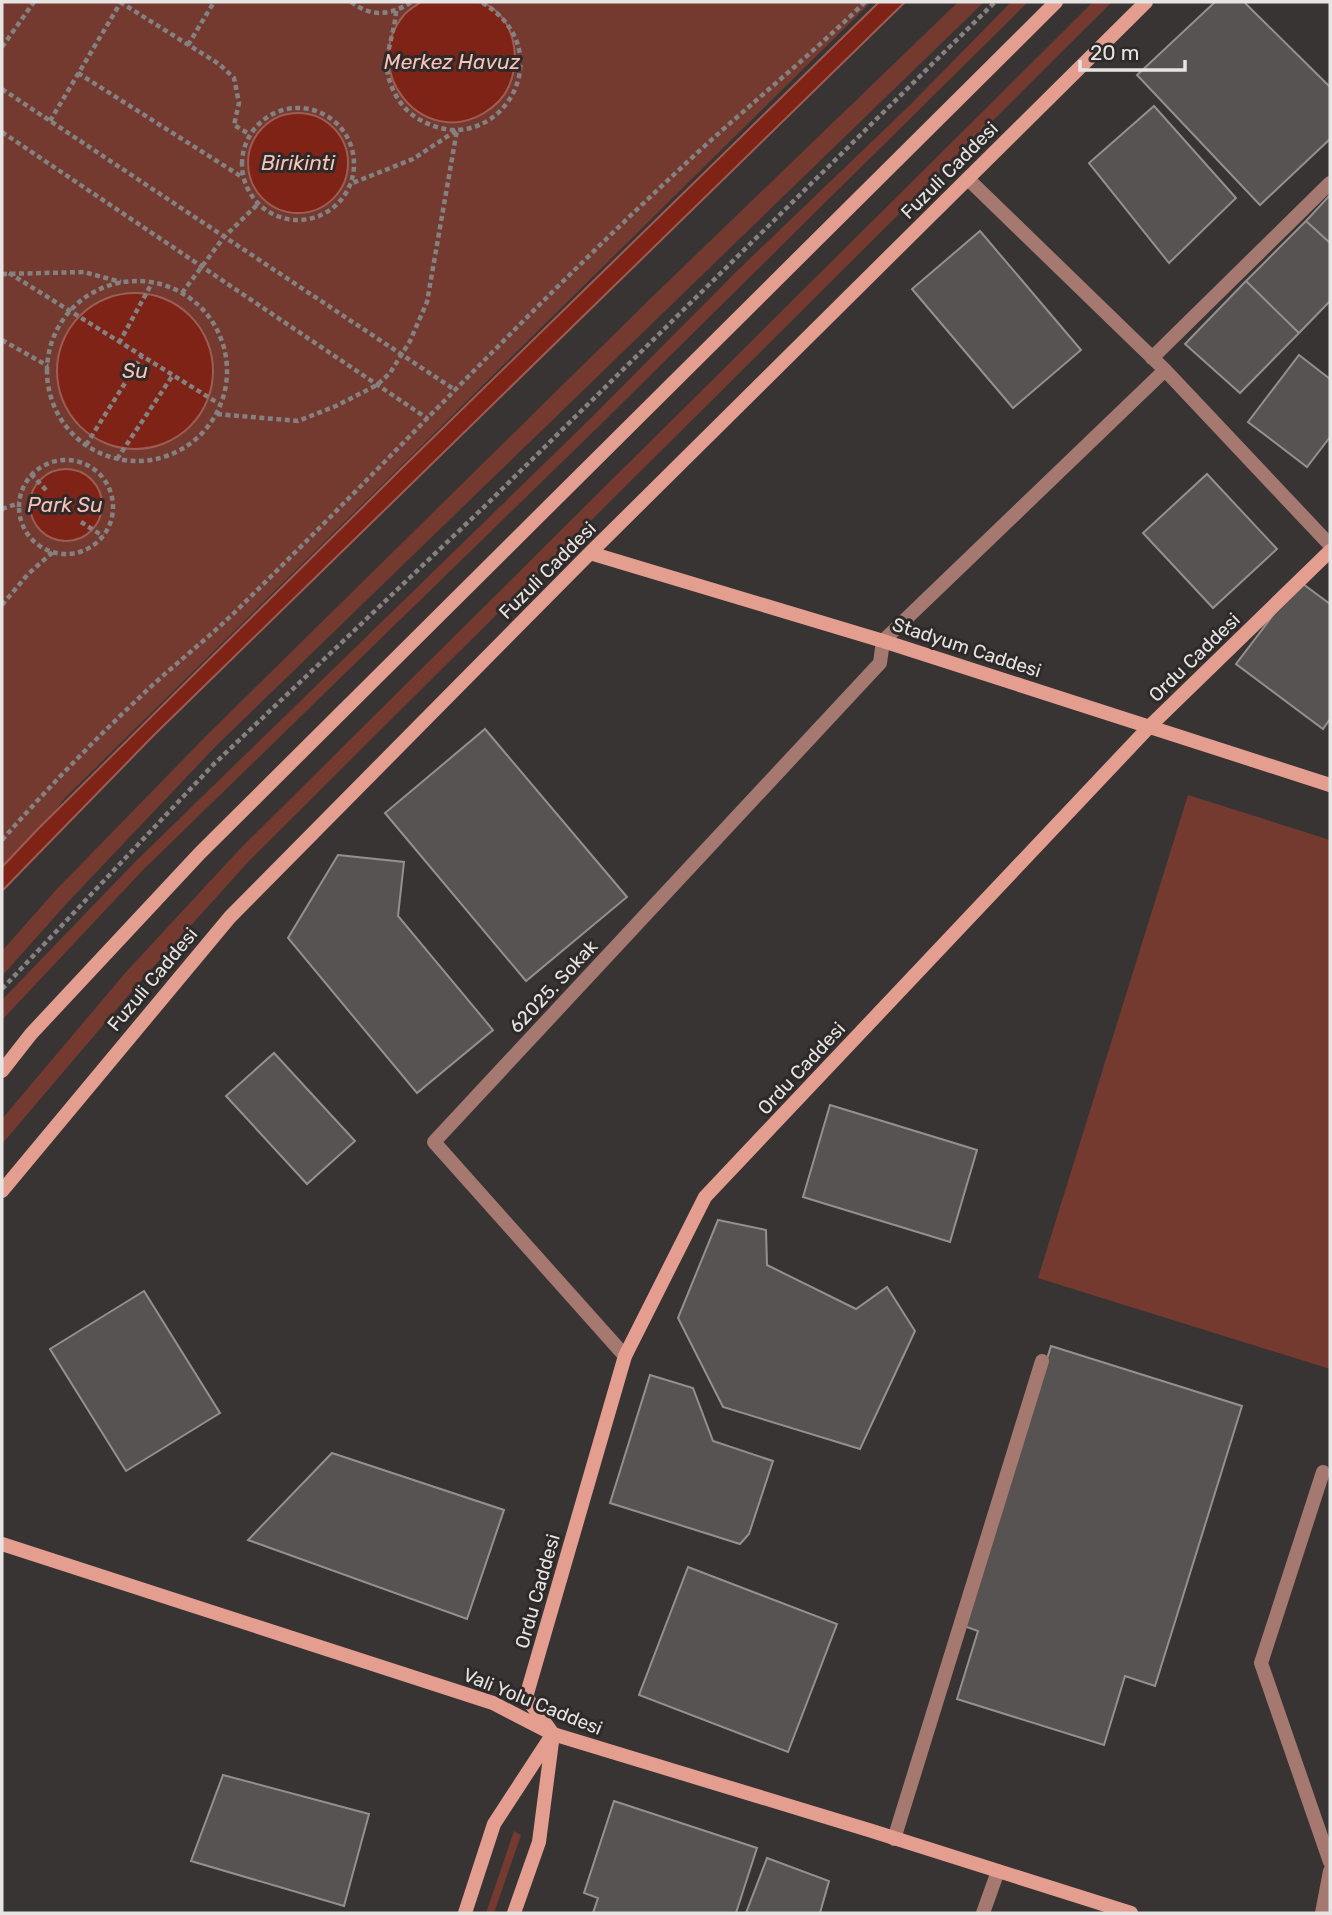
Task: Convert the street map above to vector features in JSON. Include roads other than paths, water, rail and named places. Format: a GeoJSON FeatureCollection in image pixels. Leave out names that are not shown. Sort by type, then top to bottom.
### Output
{"type":"FeatureCollection","features":[{"type":"Feature","properties":{"kind":"main road"},"geometry":{"type":"LineString","coordinates":[[2,1072],[31,1034],[200,853],[1056,2]]}},
{"type":"Feature","properties":{"kind":"main road","name":"Fuzuli Caddesi"},"geometry":{"type":"LineString","coordinates":[[2,1191],[230,917],[590,553],[1146,2]]}},
{"type":"Feature","properties":{"kind":"main road","name":"Ordu Caddesi"},"geometry":{"type":"LineString","coordinates":[[552,1734],[526,1697],[625,1356],[705,1197],[1150,726],[1330,551]]}},
{"type":"Feature","properties":{"kind":"main road","name":"Stadyum Caddesi"},"geometry":{"type":"LineString","coordinates":[[590,553],[883,641],[1330,785]]}},
{"type":"Feature","properties":{"kind":"main road","name":"Vali Yolu Caddesi"},"geometry":{"type":"LineString","coordinates":[[2,1544],[493,1703],[552,1734],[1131,1913]]}},
{"type":"Feature","properties":{"kind":"main road"},"geometry":{"type":"LineString","coordinates":[[465,1913],[494,1824],[552,1734]]}},
{"type":"Feature","properties":{"kind":"main road"},"geometry":{"type":"LineString","coordinates":[[514,1913],[539,1842],[552,1734]]}},
{"type":"Feature","properties":{"kind":"street"},"geometry":{"type":"LineString","coordinates":[[968,178],[1165,370],[1330,545]]}},
{"type":"Feature","properties":{"kind":"street"},"geometry":{"type":"LineString","coordinates":[[1152,358],[1330,183]]}},
{"type":"Feature","properties":{"kind":"street"},"geometry":{"type":"LineString","coordinates":[[883,641],[1165,370]]}},
{"type":"Feature","properties":{"kind":"street","name":"62025. Sokak"},"geometry":{"type":"LineString","coordinates":[[625,1356],[434,1142],[880,663],[883,641]]}},
{"type":"Feature","properties":{"kind":"street"},"geometry":{"type":"LineString","coordinates":[[894,1839],[1042,1361]]}},
{"type":"Feature","properties":{"kind":"street"},"geometry":{"type":"LineString","coordinates":[[1323,1472],[1261,1663],[1330,1862]]}},
{"type":"Feature","properties":{"kind":"street"},"geometry":{"type":"LineString","coordinates":[[983,1913],[998,1871]]}},
{"type":"Feature","properties":{"kind":"street"},"geometry":{"type":"LineString","coordinates":[[1322,1913],[1330,1871]]}},
{"type":"Feature","properties":{"kind":"water","name":"Merkez Havuz"},"geometry":{"type":"Polygon","coordinates":[[[421,2],[484,3],[503,18],[509,28],[515,51],[513,75],[502,98],[484,113],[461,122],[439,121],[419,112],[404,98],[393,79],[388,58],[392,36],[404,15],[421,2]]]}},
{"type":"Feature","properties":{"kind":"water"},"geometry":{"type":"Polygon","coordinates":[[[879,2],[905,2],[153,736],[2,891],[2,867],[38,829],[405,465],[879,2]]]}},
{"type":"Feature","properties":{"kind":"water","name":"Birikinti"},"geometry":{"type":"Polygon","coordinates":[[[298,113],[326,121],[340,135],[348,163],[340,191],[326,205],[298,213],[270,205],[256,191],[248,163],[256,135],[270,121],[298,113]]]}},
{"type":"Feature","properties":{"kind":"water","name":"Su"},"geometry":{"type":"Polygon","coordinates":[[[135,293],[165,299],[190,316],[207,341],[213,371],[207,401],[190,426],[165,443],[135,449],[105,443],[80,426],[63,401],[57,371],[63,341],[80,316],[105,299],[135,293]]]}},
{"type":"Feature","properties":{"kind":"water","name":"Park Su"},"geometry":{"type":"Polygon","coordinates":[[[73,469],[92,479],[100,491],[100,519],[92,531],[80,539],[59,541],[40,531],[32,519],[30,498],[40,479],[52,471],[73,469]]]}}]}
